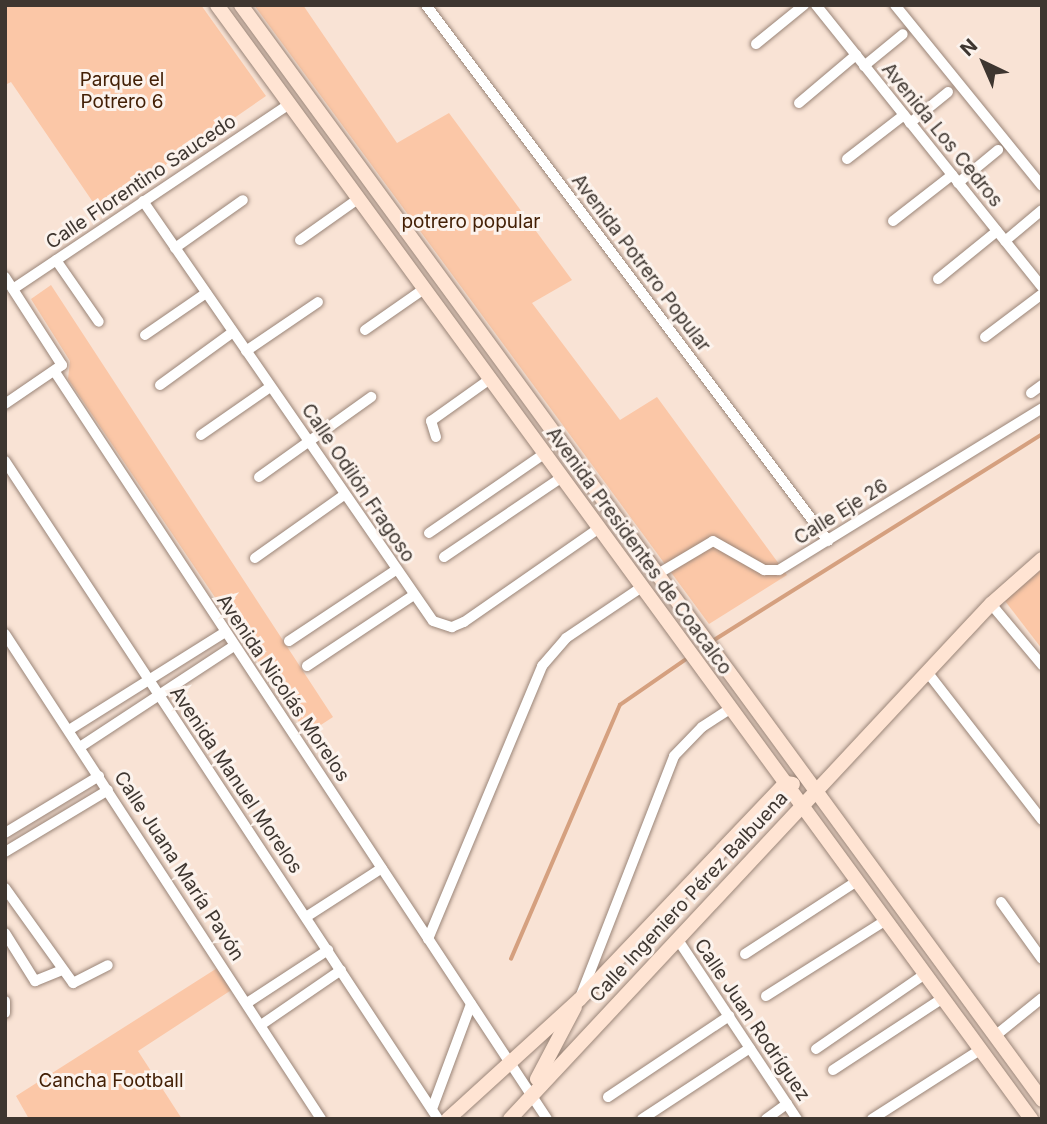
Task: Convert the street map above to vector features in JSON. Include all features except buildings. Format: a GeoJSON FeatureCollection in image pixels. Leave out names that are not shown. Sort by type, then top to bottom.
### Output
{"type":"FeatureCollection","features":[{"type":"Feature","properties":{"kind":"street","name":"Avenida Presidentes de Coacalco"},"geometry":{"type":"LineString","coordinates":[[217,5],[1031,1119]]}},
{"type":"Feature","properties":{"kind":"street","name":"Avenida Presidentes de Coacalco"},"geometry":{"type":"LineString","coordinates":[[241,5],[1042,1100]]}},
{"type":"Feature","properties":{"kind":"street","name":"Avenida Potrero Popular"},"geometry":{"type":"LineString","coordinates":[[426,5],[828,541]]}},
{"type":"Feature","properties":{"kind":"street"},"geometry":{"type":"LineString","coordinates":[[756,44],[804,5]]}},
{"type":"Feature","properties":{"kind":"street"},"geometry":{"type":"LineString","coordinates":[[895,5],[1042,186]]}},
{"type":"Feature","properties":{"kind":"street","name":"Avenida Los Cedros"},"geometry":{"type":"LineString","coordinates":[[819,6],[1042,287]]}},
{"type":"Feature","properties":{"kind":"street"},"geometry":{"type":"LineString","coordinates":[[864,66],[903,34]]}},
{"type":"Feature","properties":{"kind":"street"},"geometry":{"type":"LineString","coordinates":[[799,103],[856,55]]}},
{"type":"Feature","properties":{"kind":"street"},"geometry":{"type":"LineString","coordinates":[[847,159],[948,92]]}},
{"type":"Feature","properties":{"kind":"street","name":"Calle Florentino Saucedo"},"geometry":{"type":"LineString","coordinates":[[13,289],[289,104]]}},
{"type":"Feature","properties":{"kind":"street"},"geometry":{"type":"LineString","coordinates":[[893,221],[998,150]]}},
{"type":"Feature","properties":{"kind":"street"},"geometry":{"type":"LineString","coordinates":[[300,240],[358,199]]}},
{"type":"Feature","properties":{"kind":"street","name":"Calle Odilón Fragoso"},"geometry":{"type":"LineString","coordinates":[[143,201],[433,621],[453,627],[599,528]]}},
{"type":"Feature","properties":{"kind":"street"},"geometry":{"type":"LineString","coordinates":[[175,248],[243,201]]}},
{"type":"Feature","properties":{"kind":"street"},"geometry":{"type":"LineString","coordinates":[[1005,241],[1042,210]]}},
{"type":"Feature","properties":{"kind":"street"},"geometry":{"type":"LineString","coordinates":[[381,230],[396,219]]}},
{"type":"Feature","properties":{"kind":"street"},"geometry":{"type":"LineString","coordinates":[[938,279],[997,231]]}},
{"type":"Feature","properties":{"kind":"street"},"geometry":{"type":"LineString","coordinates":[[56,260],[99,322]]}},
{"type":"Feature","properties":{"kind":"street","name":"Avenida Nicolás Morelos"},"geometry":{"type":"LineString","coordinates":[[5,277],[61,361],[55,372],[547,1119]]}},
{"type":"Feature","properties":{"kind":"street"},"geometry":{"type":"LineString","coordinates":[[365,330],[424,289]]}},
{"type":"Feature","properties":{"kind":"street"},"geometry":{"type":"LineString","coordinates":[[145,335],[206,293]]}},
{"type":"Feature","properties":{"kind":"street"},"geometry":{"type":"LineString","coordinates":[[985,337],[1042,294]]}},
{"type":"Feature","properties":{"kind":"street"},"geometry":{"type":"LineString","coordinates":[[246,351],[318,302]]}},
{"type":"Feature","properties":{"kind":"street"},"geometry":{"type":"LineString","coordinates":[[160,385],[233,332]]}},
{"type":"Feature","properties":{"kind":"street"},"geometry":{"type":"LineString","coordinates":[[5,404],[55,372]]}},
{"type":"Feature","properties":{"kind":"street"},"geometry":{"type":"LineString","coordinates":[[436,437],[431,421],[489,379]]}},
{"type":"Feature","properties":{"kind":"street"},"geometry":{"type":"LineString","coordinates":[[1031,393],[1042,385]]}},
{"type":"Feature","properties":{"kind":"street"},"geometry":{"type":"LineString","coordinates":[[201,435],[270,387]]}},
{"type":"Feature","properties":{"kind":"street"},"geometry":{"type":"LineString","coordinates":[[259,477],[371,397]]}},
{"type":"Feature","properties":{"kind":"street","name":"Calle Eje 26"},"geometry":{"type":"LineString","coordinates":[[656,575],[713,541],[772,572],[828,541],[1042,408]]}},
{"type":"Feature","properties":{"kind":"street"},"geometry":{"type":"LineString","coordinates":[[429,533],[544,454]]}},
{"type":"Feature","properties":{"kind":"street","name":"Avenida Manuel Morelos"},"geometry":{"type":"LineString","coordinates":[[5,461],[438,1119]]}},
{"type":"Feature","properties":{"kind":"street"},"geometry":{"type":"LineString","coordinates":[[444,557],[562,477]]}},
{"type":"Feature","properties":{"kind":"street"},"geometry":{"type":"LineString","coordinates":[[255,558],[344,495]]}},
{"type":"Feature","properties":{"kind":"street"},"geometry":{"type":"LineString","coordinates":[[588,513],[603,502]]}},
{"type":"Feature","properties":{"kind":"street"},"geometry":{"type":"LineString","coordinates":[[815,789],[991,604],[1042,559]]}},
{"type":"Feature","properties":{"kind":"street"},"geometry":{"type":"LineString","coordinates":[[289,641],[396,570]]}},
{"type":"Feature","properties":{"kind":"street"},"geometry":{"type":"LineString","coordinates":[[428,939],[542,666],[566,638],[642,587]]}},
{"type":"Feature","properties":{"kind":"street"},"geometry":{"type":"LineString","coordinates":[[307,666],[414,595]]}},
{"type":"Feature","properties":{"kind":"street"},"geometry":{"type":"LineString","coordinates":[[991,604],[1042,665]]}},
{"type":"Feature","properties":{"kind":"street"},"geometry":{"type":"LineString","coordinates":[[69,730],[225,632]]}},
{"type":"Feature","properties":{"kind":"street","name":"Calle Juana María Pavón"},"geometry":{"type":"LineString","coordinates":[[5,634],[321,1119]]}},
{"type":"Feature","properties":{"kind":"street"},"geometry":{"type":"LineString","coordinates":[[79,747],[234,646]]}},
{"type":"Feature","properties":{"kind":"street"},"geometry":{"type":"LineString","coordinates":[[928,673],[1042,820]]}},
{"type":"Feature","properties":{"kind":"street"},"geometry":{"type":"LineString","coordinates":[[510,1119],[530,1093],[580,999],[674,756],[702,727],[731,708]]}},
{"type":"Feature","properties":{"kind":"street"},"geometry":{"type":"LineString","coordinates":[[5,833],[99,776]]}},
{"type":"Feature","properties":{"kind":"street","name":"Calle Ingeniero Pérez Balbuena"},"geometry":{"type":"LineString","coordinates":[[448,1119],[508,1060],[580,999],[786,783],[815,789],[678,940],[530,1093]]}},
{"type":"Feature","properties":{"kind":"street"},"geometry":{"type":"LineString","coordinates":[[5,852],[108,790]]}},
{"type":"Feature","properties":{"kind":"street"},"geometry":{"type":"LineString","coordinates":[[306,917],[382,868]]}},
{"type":"Feature","properties":{"kind":"street"},"geometry":{"type":"LineString","coordinates":[[745,954],[857,881]]}},
{"type":"Feature","properties":{"kind":"street"},"geometry":{"type":"LineString","coordinates":[[5,888],[62,970],[77,983],[108,965]]}},
{"type":"Feature","properties":{"kind":"street"},"geometry":{"type":"LineString","coordinates":[[1001,902],[1042,959]]}},
{"type":"Feature","properties":{"kind":"street"},"geometry":{"type":"LineString","coordinates":[[766,996],[886,920]]}},
{"type":"Feature","properties":{"kind":"street"},"geometry":{"type":"LineString","coordinates":[[5,933],[36,981],[62,970]]}},
{"type":"Feature","properties":{"kind":"street","name":"Calle Juan Rodríguez"},"geometry":{"type":"LineString","coordinates":[[678,940],[797,1119]]}},
{"type":"Feature","properties":{"kind":"street"},"geometry":{"type":"LineString","coordinates":[[911,955],[927,943]]}},
{"type":"Feature","properties":{"kind":"street"},"geometry":{"type":"LineString","coordinates":[[247,1003],[328,950]]}},
{"type":"Feature","properties":{"kind":"street"},"geometry":{"type":"LineString","coordinates":[[261,1025],[341,970]]}},
{"type":"Feature","properties":{"kind":"street"},"geometry":{"type":"LineString","coordinates":[[816,1049],[925,974]]}},
{"type":"Feature","properties":{"kind":"street"},"geometry":{"type":"LineString","coordinates":[[833,1070],[943,998]]}},
{"type":"Feature","properties":{"kind":"street"},"geometry":{"type":"LineString","coordinates":[[995,1036],[1042,998]]}},
{"type":"Feature","properties":{"kind":"street"},"geometry":{"type":"LineString","coordinates":[[5,1001],[5,1013]]}},
{"type":"Feature","properties":{"kind":"street"},"geometry":{"type":"LineString","coordinates":[[432,1109],[471,1004]]}},
{"type":"Feature","properties":{"kind":"street"},"geometry":{"type":"LineString","coordinates":[[608,1097],[729,1016]]}},
{"type":"Feature","properties":{"kind":"street"},"geometry":{"type":"LineString","coordinates":[[642,1119],[750,1048]]}},
{"type":"Feature","properties":{"kind":"street"},"geometry":{"type":"LineString","coordinates":[[872,1119],[980,1050]]}},
{"type":"Feature","properties":{"kind":"street"},"geometry":{"type":"LineString","coordinates":[[766,1119],[787,1104]]}},
{"type":"Feature","properties":{"kind":"green space","name":"Parque el Potrero 6"},"geometry":{"type":"Polygon","coordinates":[[[5,5],[201,5],[266,96],[99,211],[11,82],[5,85],[5,5]]]}},
{"type":"Feature","properties":{"kind":"green space","name":"potrero popular"},"geometry":{"type":"Polygon","coordinates":[[[254,5],[303,5],[397,143],[449,113],[572,280],[532,303],[620,420],[657,397],[787,575],[709,624],[254,5]]]}},
{"type":"Feature","properties":{"kind":"green space"},"geometry":{"type":"Polygon","coordinates":[[[51,285],[333,717],[307,734],[68,379],[70,361],[31,299],[51,285]]]}},
{"type":"Feature","properties":{"kind":"green space"},"geometry":{"type":"Polygon","coordinates":[[[1042,569],[1042,649],[1005,601],[1042,569]]]}},
{"type":"Feature","properties":{"kind":"green space","name":"Cancha Football"},"geometry":{"type":"Polygon","coordinates":[[[222,965],[236,987],[138,1051],[182,1119],[29,1119],[16,1096],[222,965]]]}},
{"type":"Feature","properties":{"kind":"waterway"},"geometry":{"type":"LineString","coordinates":[[711,642],[1042,434]]}},
{"type":"Feature","properties":{"kind":"waterway"},"geometry":{"type":"LineString","coordinates":[[511,959],[620,705],[688,658]]}}]}
